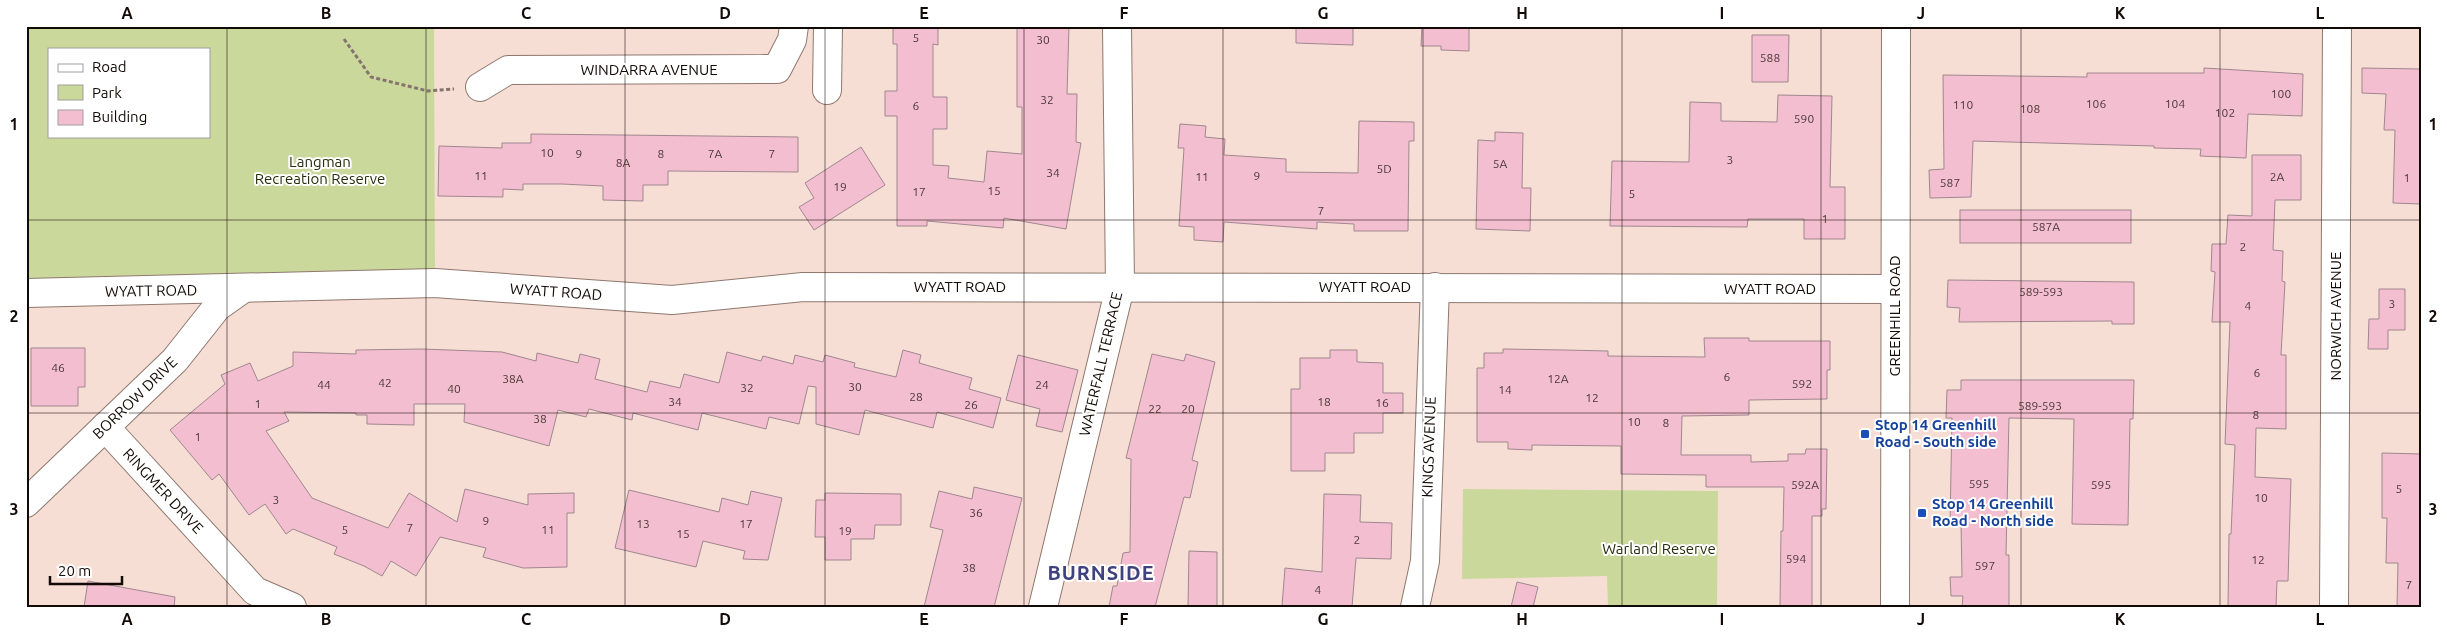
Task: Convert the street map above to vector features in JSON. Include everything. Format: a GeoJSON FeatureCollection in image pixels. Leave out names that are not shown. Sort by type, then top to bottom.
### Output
{"type":"FeatureCollection","features":[{"type":"Feature","properties":{"kind":"street","name":"WINDARRA AVENUE"},"geometry":{"type":"LineString","coordinates":[[480,87],[508,70],[777,69],[792,40],[794,26]]}},
{"type":"Feature","properties":{"kind":"street"},"geometry":{"type":"LineString","coordinates":[[828,26],[828,90]]}},
{"type":"Feature","properties":{"kind":"street","name":"WATERFALL TERRACE"},"geometry":{"type":"LineString","coordinates":[[1043,607],[1120,287],[1117,26]]}},
{"type":"Feature","properties":{"kind":"street","name":"GREENHILL ROAD"},"geometry":{"type":"LineString","coordinates":[[1895,607],[1896,26]]}},
{"type":"Feature","properties":{"kind":"street","name":"NORWICH AVENUE"},"geometry":{"type":"LineString","coordinates":[[2334,607],[2337,26]]}},
{"type":"Feature","properties":{"kind":"street","name":"WYATT ROAD"},"geometry":{"type":"LineString","coordinates":[[26,293],[241,290],[435,283],[672,300],[803,287],[1895,288]]}},
{"type":"Feature","properties":{"kind":"street","name":"KINGS AVENUE"},"geometry":{"type":"LineString","coordinates":[[1415,607],[1425,562],[1435,287]]}},
{"type":"Feature","properties":{"kind":"street","name":"BORROW DRIVE"},"geometry":{"type":"LineString","coordinates":[[26,503],[174,360],[218,307],[241,290]]}},
{"type":"Feature","properties":{"kind":"street","name":"RINGMER DRIVE"},"geometry":{"type":"LineString","coordinates":[[105,427],[255,591],[292,607]]}},
{"type":"Feature","properties":{"kind":"path"},"geometry":{"type":"LineString","coordinates":[[344,39],[372,77],[428,91],[480,87]]}},
{"type":"Feature","properties":{"kind":"green space","name":"Langman Recreation Reserve"},"geometry":{"type":"Polygon","coordinates":[[[26,26],[434,26],[435,283],[26,293],[26,26]]]}},
{"type":"Feature","properties":{"kind":"green space","name":"Warland Reserve"},"geometry":{"type":"Polygon","coordinates":[[[1463,489],[1718,491],[1717,607],[1608,607],[1607,576],[1462,579],[1463,489]]]}},
{"type":"Feature","properties":{"kind":"building"},"geometry":{"type":"Polygon","coordinates":[[[893,26],[938,26],[938,45],[933,44],[933,97],[947,97],[947,129],[933,129],[933,165],[949,166],[948,178],[984,182],[987,151],[1022,154],[1022,107],[1017,107],[1017,26],[1069,26],[1067,94],[1077,94],[1076,142],[1081,143],[1066,229],[1004,218],[1003,228],[927,221],[927,226],[897,226],[897,116],[885,116],[885,91],[897,91],[897,44],[893,44],[893,26]]]}},
{"type":"Feature","properties":{"kind":"building"},"geometry":{"type":"Polygon","coordinates":[[[1296,26],[1353,26],[1353,45],[1296,43],[1296,26]]]}},
{"type":"Feature","properties":{"kind":"building"},"geometry":{"type":"Polygon","coordinates":[[[1422,26],[1469,26],[1469,51],[1441,50],[1441,46],[1421,46],[1422,26]]]}},
{"type":"Feature","properties":{"kind":"building"},"geometry":{"type":"Polygon","coordinates":[[[1752,35],[1789,35],[1788,82],[1752,82],[1752,35]]]}},
{"type":"Feature","properties":{"kind":"building"},"geometry":{"type":"Polygon","coordinates":[[[2204,68],[2303,74],[2302,116],[2248,114],[2246,158],[2200,156],[2201,149],[2154,148],[2154,146],[1973,141],[1971,197],[1930,198],[1929,170],[1944,169],[1943,75],[2087,77],[2087,73],[2204,73],[2204,68]]]}},
{"type":"Feature","properties":{"kind":"building"},"geometry":{"type":"Polygon","coordinates":[[[2362,68],[2420,69],[2421,204],[2393,203],[2395,130],[2384,130],[2386,94],[2362,93],[2362,68]]]}},
{"type":"Feature","properties":{"kind":"building"},"geometry":{"type":"Polygon","coordinates":[[[1778,95],[1832,96],[1830,187],[1845,187],[1845,239],[1804,239],[1804,219],[1748,219],[1747,227],[1610,226],[1612,161],[1689,162],[1690,102],[1721,103],[1721,121],[1777,122],[1778,95]]]}},
{"type":"Feature","properties":{"kind":"building"},"geometry":{"type":"Polygon","coordinates":[[[1359,121],[1414,122],[1414,141],[1409,141],[1408,231],[1354,231],[1354,224],[1317,222],[1317,229],[1224,222],[1223,242],[1194,240],[1194,227],[1179,226],[1184,148],[1178,148],[1180,124],[1206,126],[1205,137],[1225,139],[1224,155],[1286,159],[1286,172],[1358,173],[1359,121]]]}},
{"type":"Feature","properties":{"kind":"building"},"geometry":{"type":"Polygon","coordinates":[[[1495,132],[1523,133],[1522,188],[1531,188],[1530,231],[1476,229],[1478,140],[1495,141],[1495,132]]]}},
{"type":"Feature","properties":{"kind":"building"},"geometry":{"type":"Polygon","coordinates":[[[531,134],[798,137],[798,172],[668,171],[668,185],[643,185],[643,201],[603,200],[603,186],[562,184],[523,184],[523,190],[503,189],[503,197],[438,196],[439,146],[502,148],[502,143],[531,143],[531,134]]]}},
{"type":"Feature","properties":{"kind":"building"},"geometry":{"type":"Polygon","coordinates":[[[861,147],[885,185],[814,230],[799,207],[814,198],[805,183],[861,147]]]}},
{"type":"Feature","properties":{"kind":"building"},"geometry":{"type":"Polygon","coordinates":[[[2252,155],[2301,155],[2301,200],[2275,200],[2273,250],[2283,251],[2282,281],[2285,282],[2281,355],[2286,355],[2286,429],[2256,428],[2255,477],[2291,479],[2288,581],[2277,581],[2276,607],[2228,607],[2229,534],[2231,534],[2235,445],[2225,444],[2230,322],[2212,322],[2215,272],[2211,271],[2212,244],[2226,244],[2228,215],[2252,216],[2252,155]]]}},
{"type":"Feature","properties":{"kind":"building"},"geometry":{"type":"Polygon","coordinates":[[[1960,210],[2131,210],[2131,243],[1960,243],[1960,210]]]}},
{"type":"Feature","properties":{"kind":"building"},"geometry":{"type":"Polygon","coordinates":[[[1948,280],[2134,282],[2134,324],[2112,324],[2112,321],[1959,322],[1960,308],[1947,307],[1948,280]]]}},
{"type":"Feature","properties":{"kind":"building"},"geometry":{"type":"Polygon","coordinates":[[[2379,289],[2405,289],[2405,330],[2388,330],[2388,349],[2368,349],[2369,319],[2379,319],[2379,289]]]}},
{"type":"Feature","properties":{"kind":"building"},"geometry":{"type":"Polygon","coordinates":[[[1704,338],[1749,338],[1749,341],[1830,341],[1827,399],[1749,400],[1749,415],[1682,416],[1681,455],[1751,455],[1751,462],[1788,461],[1788,454],[1805,454],[1806,449],[1827,449],[1826,509],[1822,509],[1822,516],[1812,516],[1812,607],[1780,607],[1781,531],[1783,531],[1784,487],[1706,487],[1706,475],[1621,474],[1621,446],[1532,445],[1532,450],[1508,449],[1508,442],[1477,442],[1477,368],[1484,368],[1484,353],[1503,353],[1503,349],[1564,350],[1608,351],[1608,356],[1705,357],[1704,338]]]}},
{"type":"Feature","properties":{"kind":"building"},"geometry":{"type":"Polygon","coordinates":[[[31,348],[85,348],[85,387],[78,387],[78,406],[31,406],[31,348]]]}},
{"type":"Feature","properties":{"kind":"building"},"geometry":{"type":"Polygon","coordinates":[[[422,349],[502,352],[536,361],[537,353],[578,363],[580,354],[600,359],[595,379],[647,392],[650,381],[680,388],[684,374],[719,383],[727,352],[761,361],[763,356],[793,364],[795,355],[823,362],[825,355],[855,363],[854,367],[896,377],[903,350],[921,355],[919,363],[972,378],[969,389],[1001,398],[993,428],[937,412],[933,428],[865,410],[859,435],[816,424],[816,387],[808,386],[799,424],[769,417],[766,429],[702,413],[698,430],[633,413],[632,420],[589,409],[586,417],[558,410],[549,446],[464,422],[465,404],[414,404],[414,425],[367,424],[367,415],[356,415],[356,413],[284,412],[289,421],[266,431],[312,498],[388,528],[409,493],[457,522],[465,489],[528,505],[528,494],[574,493],[574,513],[567,513],[567,567],[523,568],[483,557],[486,548],[440,537],[416,576],[391,561],[382,576],[364,566],[334,554],[337,547],[293,529],[286,534],[265,504],[249,515],[219,474],[212,480],[170,430],[225,384],[221,375],[250,363],[258,381],[293,366],[293,352],[356,354],[356,350],[422,349]]]}},
{"type":"Feature","properties":{"kind":"building"},"geometry":{"type":"Polygon","coordinates":[[[1330,350],[1357,350],[1357,362],[1383,363],[1383,393],[1403,393],[1403,413],[1383,413],[1383,433],[1354,433],[1354,453],[1325,453],[1325,471],[1291,471],[1291,389],[1300,389],[1300,358],[1330,358],[1330,350]]]}},
{"type":"Feature","properties":{"kind":"building"},"geometry":{"type":"Polygon","coordinates":[[[1152,354],[1184,361],[1186,354],[1215,362],[1192,460],[1198,462],[1190,498],[1184,497],[1155,607],[1109,607],[1113,586],[1117,586],[1123,553],[1130,552],[1131,459],[1126,458],[1152,354]]]}},
{"type":"Feature","properties":{"kind":"building"},"geometry":{"type":"Polygon","coordinates":[[[1018,355],[1078,370],[1062,432],[1036,426],[1040,409],[1006,400],[1018,355]]]}},
{"type":"Feature","properties":{"kind":"building"},"geometry":{"type":"Polygon","coordinates":[[[1961,380],[2134,380],[2133,419],[2130,419],[2128,525],[2072,524],[2074,419],[2009,418],[2006,555],[2009,555],[2009,607],[1962,607],[1963,596],[1951,596],[1950,577],[1962,577],[1961,524],[1950,524],[1952,418],[1946,418],[1947,390],[1961,390],[1961,380]]]}},
{"type":"Feature","properties":{"kind":"building"},"geometry":{"type":"Polygon","coordinates":[[[2382,453],[2421,454],[2421,607],[2397,607],[2398,563],[2386,563],[2387,518],[2382,518],[2382,453]]]}},
{"type":"Feature","properties":{"kind":"building"},"geometry":{"type":"Polygon","coordinates":[[[974,487],[1022,498],[994,607],[924,607],[943,530],[930,527],[939,491],[972,499],[974,487]]]}},
{"type":"Feature","properties":{"kind":"building"},"geometry":{"type":"Polygon","coordinates":[[[629,490],[719,512],[722,498],[748,505],[751,491],[782,498],[768,560],[743,559],[745,551],[703,541],[696,567],[615,548],[629,490]]]}},
{"type":"Feature","properties":{"kind":"building"},"geometry":{"type":"Polygon","coordinates":[[[825,493],[901,494],[901,525],[875,525],[874,539],[851,539],[851,560],[825,560],[825,537],[815,537],[816,500],[825,500],[825,493]]]}},
{"type":"Feature","properties":{"kind":"building"},"geometry":{"type":"Polygon","coordinates":[[[1324,494],[1361,495],[1360,522],[1392,523],[1391,559],[1356,558],[1352,607],[1282,606],[1285,568],[1322,572],[1324,494]]]}},
{"type":"Feature","properties":{"kind":"building"},"geometry":{"type":"Polygon","coordinates":[[[1189,551],[1217,552],[1217,607],[1188,607],[1189,551]]]}},
{"type":"Feature","properties":{"kind":"building"},"geometry":{"type":"Polygon","coordinates":[[[88,581],[175,597],[174,607],[84,607],[88,581]]]}},
{"type":"Feature","properties":{"kind":"building"},"geometry":{"type":"Polygon","coordinates":[[[1517,582],[1538,587],[1533,607],[1511,607],[1517,582]]]}},
{"type":"Feature","properties":{"kind":"place","name":"Stop 14 Greenhill Road - South side"},"geometry":{"type":"Point","coordinates":[1865,434]}},
{"type":"Feature","properties":{"kind":"place","name":"Stop 14 Greenhill Road - North side"},"geometry":{"type":"Point","coordinates":[1922,513]}},
{"type":"Feature","properties":{"kind":"district","name":"BURNSIDE"},"geometry":{"type":"Point","coordinates":[1101,573]}}]}
